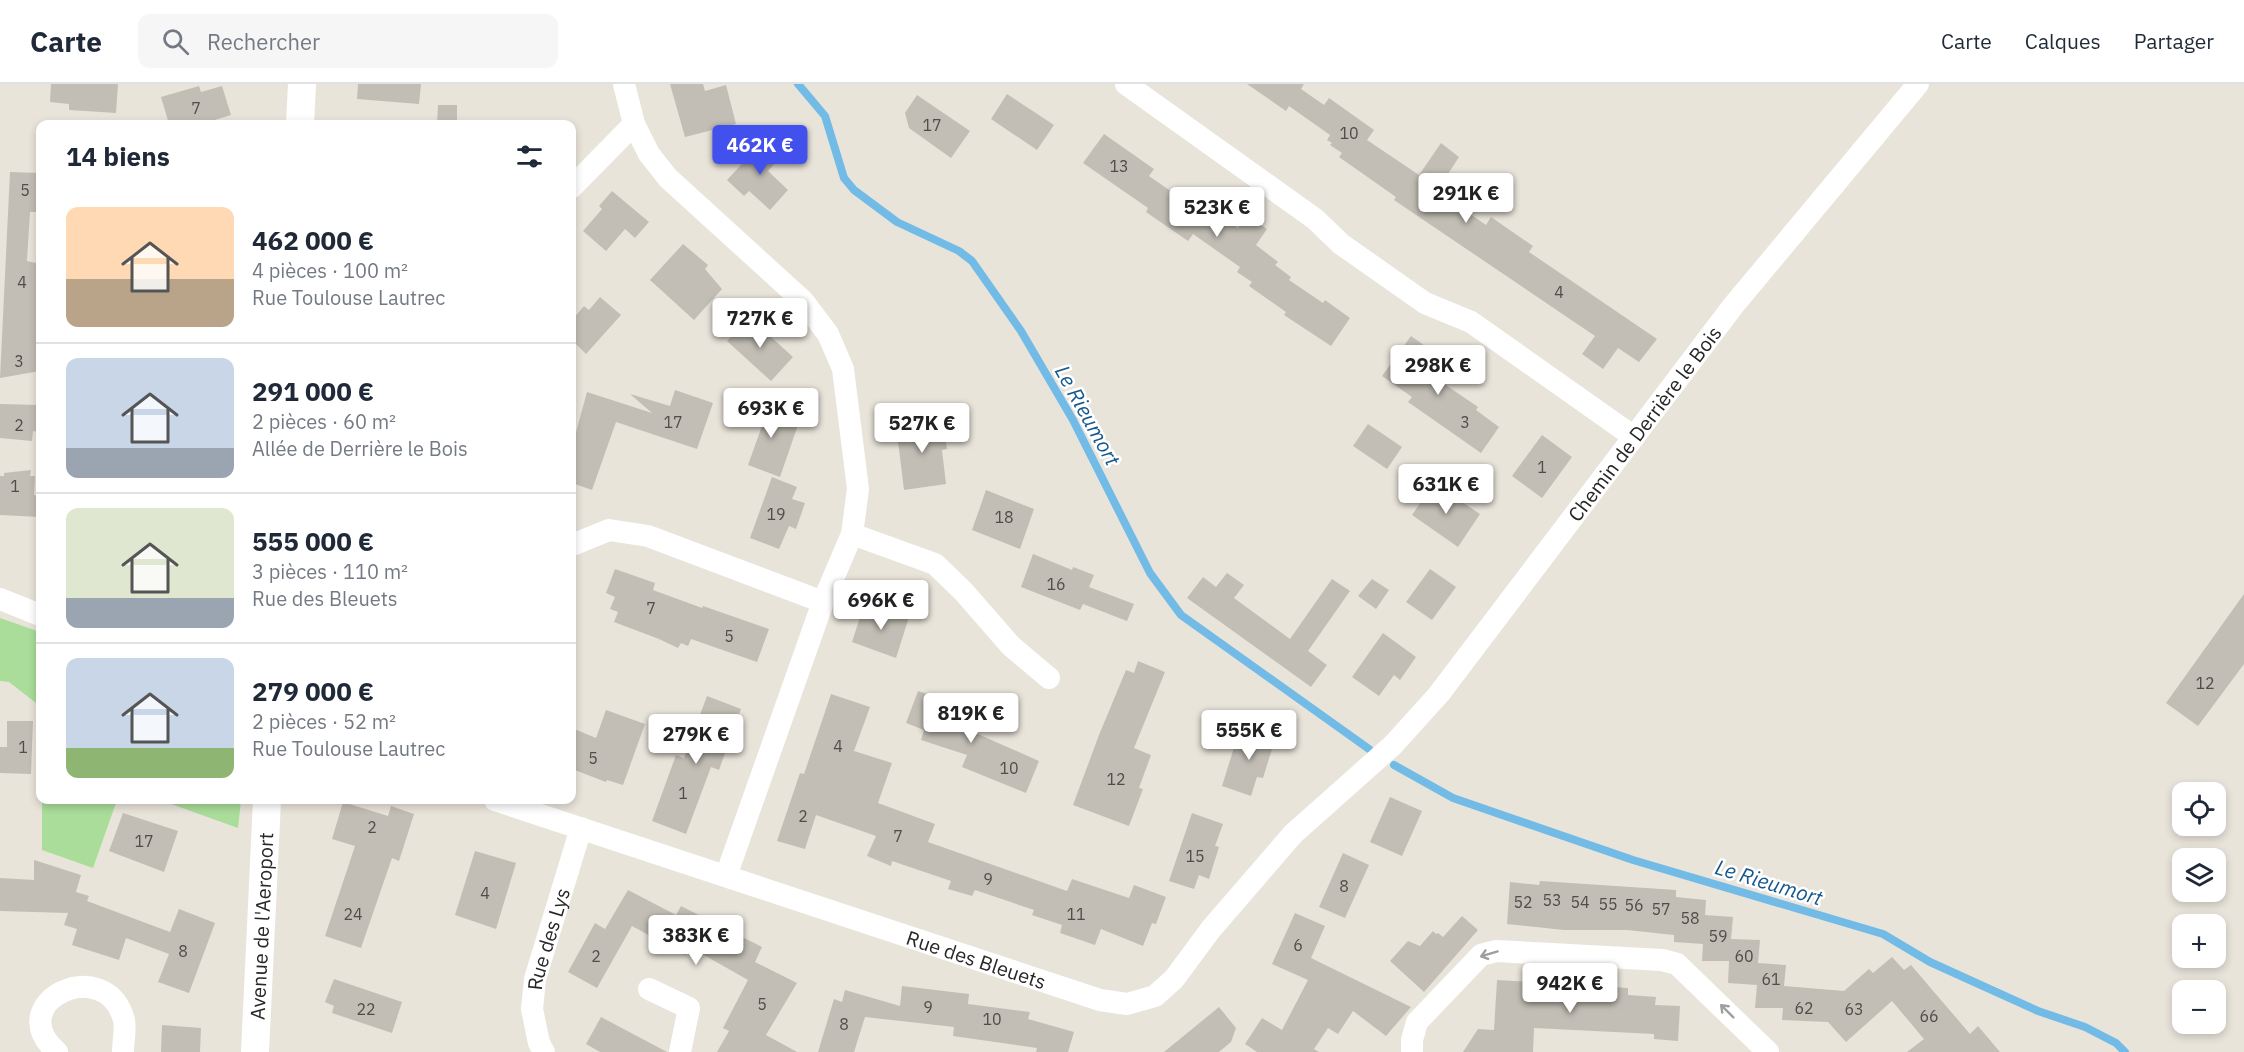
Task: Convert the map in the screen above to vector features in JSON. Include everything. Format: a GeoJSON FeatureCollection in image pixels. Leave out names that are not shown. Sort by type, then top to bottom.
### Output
{"type":"FeatureCollection","features":[{"type":"Feature","properties":{"kind":"street"},"geometry":{"type":"LineString","coordinates":[[300,120],[302,84]]}},
{"type":"Feature","properties":{"kind":"street"},"geometry":{"type":"LineString","coordinates":[[624,84],[634,124],[649,154],[668,178],[803,301],[828,334],[843,369],[858,489],[852,534],[823,602],[726,876]]}},
{"type":"Feature","properties":{"kind":"street"},"geometry":{"type":"LineString","coordinates":[[1126,84],[1315,219],[1341,244],[1425,303],[1471,321],[1634,437]]}},
{"type":"Feature","properties":{"kind":"street","name":"Chemin de Derrière le Bois"},"geometry":{"type":"LineString","coordinates":[[1374,763],[1439,694],[1733,306],[1918,84]]}},
{"type":"Feature","properties":{"kind":"street"},"geometry":{"type":"LineString","coordinates":[[576,183],[634,124]]}},
{"type":"Feature","properties":{"kind":"street"},"geometry":{"type":"LineString","coordinates":[[576,543],[609,530],[648,536],[823,602]]}},
{"type":"Feature","properties":{"kind":"street"},"geometry":{"type":"LineString","coordinates":[[852,534],[935,564],[963,591],[1011,646],[1049,678]]}},
{"type":"Feature","properties":{"kind":"street"},"geometry":{"type":"LineString","coordinates":[[0,599],[36,613]]}},
{"type":"Feature","properties":{"kind":"street","name":"Rue des Bleuets"},"geometry":{"type":"LineString","coordinates":[[507,804],[1093,998],[1127,1004],[1155,996],[1174,978],[1211,929],[1293,834],[1374,763]]}},
{"type":"Feature","properties":{"kind":"street","name":"Avenue de l'Aeroport"},"geometry":{"type":"LineString","coordinates":[[255,1052],[267,804]]}},
{"type":"Feature","properties":{"kind":"street","name":"Rue des Lys"},"geometry":{"type":"LineString","coordinates":[[544,1052],[539,1042],[532,1009],[535,979],[581,828]]}},
{"type":"Feature","properties":{"kind":"street"},"geometry":{"type":"LineString","coordinates":[[1412,1052],[1412,1040],[1417,1022],[1481,955],[1496,951],[1662,960],[1677,964],[1768,1052]]}},
{"type":"Feature","properties":{"kind":"street"},"geometry":{"type":"LineString","coordinates":[[57,1052],[47,1044],[40,1027],[40,1010],[50,997],[65,988],[85,986],[105,993],[118,1006],[124,1021],[123,1052]]}},
{"type":"Feature","properties":{"kind":"street"},"geometry":{"type":"LineString","coordinates":[[649,989],[689,1008],[680,1052]]}},
{"type":"Feature","properties":{"kind":"green space"},"geometry":{"type":"Polygon","coordinates":[[[0,618],[36,631],[36,703],[9,682],[0,681],[0,618]]]}},
{"type":"Feature","properties":{"kind":"green space"},"geometry":{"type":"Polygon","coordinates":[[[42,804],[116,804],[93,868],[42,850],[42,804]]]}},
{"type":"Feature","properties":{"kind":"green space"},"geometry":{"type":"Polygon","coordinates":[[[171,804],[241,804],[238,828],[171,804]]]}},
{"type":"Feature","properties":{"kind":"building"},"geometry":{"type":"Polygon","coordinates":[[[51,84],[118,84],[116,113],[69,110],[69,104],[50,102],[51,84]]]}},
{"type":"Feature","properties":{"kind":"building"},"geometry":{"type":"Polygon","coordinates":[[[358,84],[421,84],[419,104],[357,99],[358,84]]]}},
{"type":"Feature","properties":{"kind":"building"},"geometry":{"type":"Polygon","coordinates":[[[670,84],[703,84],[705,91],[726,85],[736,124],[685,137],[670,84]]]}},
{"type":"Feature","properties":{"kind":"building"},"geometry":{"type":"Polygon","coordinates":[[[1247,84],[1304,84],[1301,89],[1324,105],[1329,98],[1374,130],[1367,140],[1419,175],[1441,143],[1459,157],[1437,191],[1486,225],[1491,217],[1533,246],[1529,252],[1657,339],[1639,362],[1618,348],[1603,369],[1582,354],[1595,336],[1394,200],[1396,197],[1339,157],[1342,153],[1330,145],[1332,143],[1327,140],[1330,135],[1289,106],[1286,111],[1247,84]]]}},
{"type":"Feature","properties":{"kind":"building"},"geometry":{"type":"Polygon","coordinates":[[[199,86],[201,92],[222,86],[231,115],[215,120],[168,120],[161,97],[199,86]]]}},
{"type":"Feature","properties":{"kind":"building"},"geometry":{"type":"Polygon","coordinates":[[[1007,94],[1054,125],[1037,150],[991,119],[1007,94]]]}},
{"type":"Feature","properties":{"kind":"building"},"geometry":{"type":"Polygon","coordinates":[[[917,95],[970,131],[951,158],[909,128],[905,113],[917,95]]]}},
{"type":"Feature","properties":{"kind":"building"},"geometry":{"type":"Polygon","coordinates":[[[438,105],[457,105],[457,120],[437,120],[438,105]]]}},
{"type":"Feature","properties":{"kind":"building"},"geometry":{"type":"Polygon","coordinates":[[[1104,134],[1154,169],[1149,176],[1182,199],[1184,196],[1208,212],[1210,209],[1238,228],[1247,215],[1267,229],[1256,245],[1278,262],[1275,265],[1291,277],[1289,280],[1323,303],[1325,300],[1350,318],[1331,346],[1284,315],[1286,312],[1249,286],[1252,282],[1237,272],[1240,267],[1193,234],[1188,241],[1146,212],[1148,208],[1083,163],[1104,134]]]}},
{"type":"Feature","properties":{"kind":"building"},"geometry":{"type":"Polygon","coordinates":[[[764,140],[781,156],[768,171],[788,190],[770,210],[749,191],[744,196],[727,180],[764,140]]]}},
{"type":"Feature","properties":{"kind":"building"},"geometry":{"type":"Polygon","coordinates":[[[10,172],[36,173],[36,212],[30,212],[27,261],[36,263],[36,372],[0,378],[10,172]]]}},
{"type":"Feature","properties":{"kind":"building"},"geometry":{"type":"Polygon","coordinates":[[[612,191],[649,222],[635,238],[625,229],[606,251],[583,231],[602,209],[599,206],[612,191]]]}},
{"type":"Feature","properties":{"kind":"building"},"geometry":{"type":"Polygon","coordinates":[[[683,244],[708,265],[705,269],[722,289],[694,320],[650,280],[683,244]]]}},
{"type":"Feature","properties":{"kind":"building"},"geometry":{"type":"Polygon","coordinates":[[[600,297],[621,315],[586,354],[576,344],[576,315],[584,306],[589,310],[600,297]]]}},
{"type":"Feature","properties":{"kind":"building"},"geometry":{"type":"Polygon","coordinates":[[[749,317],[793,357],[771,381],[727,341],[749,317]]]}},
{"type":"Feature","properties":{"kind":"building"},"geometry":{"type":"Polygon","coordinates":[[[1411,336],[1435,353],[1425,367],[1441,379],[1440,381],[1478,407],[1476,410],[1499,427],[1481,453],[1408,402],[1412,397],[1382,376],[1411,336]]]}},
{"type":"Feature","properties":{"kind":"building"},"geometry":{"type":"Polygon","coordinates":[[[675,390],[713,403],[697,449],[616,422],[592,490],[576,484],[576,432],[587,392],[652,413],[630,394],[670,406],[675,390]]]}},
{"type":"Feature","properties":{"kind":"building"},"geometry":{"type":"Polygon","coordinates":[[[734,398],[799,422],[780,477],[748,465],[762,426],[734,398]]]}},
{"type":"Feature","properties":{"kind":"building"},"geometry":{"type":"Polygon","coordinates":[[[0,404],[36,405],[36,432],[33,431],[32,441],[0,438],[0,404]]]}},
{"type":"Feature","properties":{"kind":"building"},"geometry":{"type":"Polygon","coordinates":[[[943,419],[947,449],[942,450],[946,484],[904,490],[896,425],[943,419]]]}},
{"type":"Feature","properties":{"kind":"building"},"geometry":{"type":"Polygon","coordinates":[[[1368,424],[1402,447],[1387,469],[1353,446],[1368,424]]]}},
{"type":"Feature","properties":{"kind":"building"},"geometry":{"type":"Polygon","coordinates":[[[1542,435],[1572,457],[1542,498],[1512,476],[1542,435]]]}},
{"type":"Feature","properties":{"kind":"building"},"geometry":{"type":"Polygon","coordinates":[[[31,470],[30,476],[35,476],[36,517],[0,515],[0,476],[4,476],[4,473],[31,470]]]}},
{"type":"Feature","properties":{"kind":"building"},"geometry":{"type":"Polygon","coordinates":[[[772,477],[797,487],[792,499],[805,503],[796,529],[789,526],[779,549],[750,538],[772,477]]]}},
{"type":"Feature","properties":{"kind":"building"},"geometry":{"type":"Polygon","coordinates":[[[1434,483],[1480,514],[1458,547],[1412,515],[1434,483]]]}},
{"type":"Feature","properties":{"kind":"building"},"geometry":{"type":"Polygon","coordinates":[[[986,490],[1034,509],[1020,549],[972,530],[986,490]]]}},
{"type":"Feature","properties":{"kind":"building"},"geometry":{"type":"Polygon","coordinates":[[[1033,554],[1072,570],[1073,567],[1094,575],[1089,587],[1134,604],[1127,621],[1083,604],[1080,610],[1021,587],[1033,554]]]}},
{"type":"Feature","properties":{"kind":"building"},"geometry":{"type":"Polygon","coordinates":[[[615,569],[655,583],[653,590],[769,629],[757,662],[691,639],[688,646],[681,643],[678,648],[614,622],[618,612],[610,609],[615,597],[606,593],[615,569]]]}},
{"type":"Feature","properties":{"kind":"building"},"geometry":{"type":"Polygon","coordinates":[[[1430,569],[1456,587],[1432,620],[1406,602],[1430,569]]]}},
{"type":"Feature","properties":{"kind":"building"},"geometry":{"type":"Polygon","coordinates":[[[1227,573],[1244,585],[1234,598],[1290,639],[1332,579],[1350,591],[1308,651],[1327,665],[1311,687],[1187,598],[1203,577],[1216,587],[1227,573]]]}},
{"type":"Feature","properties":{"kind":"building"},"geometry":{"type":"Polygon","coordinates":[[[1372,579],[1389,590],[1376,609],[1358,596],[1372,579]]]}},
{"type":"Feature","properties":{"kind":"building"},"geometry":{"type":"Polygon","coordinates":[[[2244,594],[2244,664],[2198,726],[2166,703],[2244,594]]]}},
{"type":"Feature","properties":{"kind":"building"},"geometry":{"type":"Polygon","coordinates":[[[863,608],[885,615],[887,610],[909,617],[896,658],[852,642],[863,608]]]}},
{"type":"Feature","properties":{"kind":"building"},"geometry":{"type":"Polygon","coordinates":[[[1383,633],[1416,657],[1400,680],[1394,675],[1379,696],[1352,677],[1383,633]]]}},
{"type":"Feature","properties":{"kind":"building"},"geometry":{"type":"Polygon","coordinates":[[[1138,661],[1165,672],[1134,748],[1151,755],[1139,788],[1143,789],[1129,826],[1073,805],[1126,670],[1134,673],[1138,661]]]}},
{"type":"Feature","properties":{"kind":"building"},"geometry":{"type":"Polygon","coordinates":[[[918,691],[942,699],[940,704],[966,713],[962,727],[1039,761],[1026,793],[962,767],[967,755],[921,740],[924,730],[906,723],[918,691]]]}},
{"type":"Feature","properties":{"kind":"building"},"geometry":{"type":"Polygon","coordinates":[[[831,694],[870,707],[854,751],[892,763],[878,803],[935,824],[928,842],[1067,891],[1072,879],[1129,898],[1134,885],[1166,897],[1156,924],[1152,923],[1143,946],[1101,929],[1095,945],[1060,933],[1062,925],[1032,915],[1034,910],[975,890],[972,896],[948,889],[951,881],[892,861],[891,866],[867,856],[876,836],[816,815],[805,849],[777,841],[800,773],[804,774],[831,694]]]}},
{"type":"Feature","properties":{"kind":"building"},"geometry":{"type":"Polygon","coordinates":[[[707,696],[741,709],[719,770],[711,767],[686,834],[652,821],[676,755],[684,758],[707,696]]]}},
{"type":"Feature","properties":{"kind":"building"},"geometry":{"type":"Polygon","coordinates":[[[606,710],[645,724],[623,785],[607,780],[606,782],[576,771],[576,730],[596,738],[606,710]]]}},
{"type":"Feature","properties":{"kind":"building"},"geometry":{"type":"Polygon","coordinates":[[[7,721],[33,721],[31,774],[0,773],[0,747],[7,747],[7,721]]]}},
{"type":"Feature","properties":{"kind":"building"},"geometry":{"type":"Polygon","coordinates":[[[1254,726],[1277,733],[1263,778],[1257,777],[1251,796],[1222,786],[1236,741],[1242,743],[1245,733],[1250,734],[1254,726]]]}},
{"type":"Feature","properties":{"kind":"building"},"geometry":{"type":"Polygon","coordinates":[[[1390,797],[1422,811],[1402,856],[1370,842],[1390,797]]]}},
{"type":"Feature","properties":{"kind":"building"},"geometry":{"type":"Polygon","coordinates":[[[342,804],[388,816],[391,806],[414,814],[399,861],[392,858],[361,948],[325,936],[355,846],[332,839],[342,804]]]}},
{"type":"Feature","properties":{"kind":"building"},"geometry":{"type":"Polygon","coordinates":[[[123,813],[178,831],[164,872],[109,851],[123,813]]]}},
{"type":"Feature","properties":{"kind":"building"},"geometry":{"type":"Polygon","coordinates":[[[1192,813],[1223,824],[1215,846],[1219,847],[1209,879],[1199,875],[1194,889],[1169,881],[1192,813]]]}},
{"type":"Feature","properties":{"kind":"building"},"geometry":{"type":"Polygon","coordinates":[[[475,851],[516,863],[496,929],[455,915],[475,851]]]}},
{"type":"Feature","properties":{"kind":"building"},"geometry":{"type":"Polygon","coordinates":[[[1343,853],[1369,865],[1345,918],[1319,907],[1343,853]]]}},
{"type":"Feature","properties":{"kind":"building"},"geometry":{"type":"Polygon","coordinates":[[[34,860],[81,875],[76,892],[89,896],[87,901],[170,932],[179,909],[215,923],[189,993],[158,982],[169,954],[126,938],[119,960],[72,945],[77,929],[64,925],[68,913],[0,911],[0,878],[34,880],[34,860]]]}},
{"type":"Feature","properties":{"kind":"building"},"geometry":{"type":"Polygon","coordinates":[[[1540,881],[1676,890],[1676,897],[1706,900],[1705,915],[1733,917],[1731,939],[1760,940],[1758,963],[1786,965],[1784,986],[1844,991],[1869,969],[1873,973],[1892,957],[1904,970],[1911,965],[1970,1034],[1978,1026],[2000,1052],[1907,1052],[1924,1039],[1892,1001],[1846,1042],[1828,1022],[1782,1020],[1783,1008],[1755,1008],[1757,985],[1728,983],[1729,961],[1702,961],[1703,944],[1674,942],[1674,935],[1627,930],[1564,930],[1507,924],[1510,882],[1539,885],[1540,881]]]}},
{"type":"Feature","properties":{"kind":"building"},"geometry":{"type":"Polygon","coordinates":[[[628,890],[676,915],[681,906],[762,947],[755,962],[797,983],[766,1035],[797,1052],[717,1052],[729,1031],[723,1028],[748,980],[690,947],[685,955],[632,926],[597,988],[568,972],[595,923],[605,929],[628,890]]]}},
{"type":"Feature","properties":{"kind":"building"},"geometry":{"type":"Polygon","coordinates":[[[1295,913],[1325,926],[1311,958],[1411,1007],[1386,1036],[1353,1011],[1338,1034],[1328,1028],[1314,1049],[1319,1052],[1257,1052],[1245,1044],[1262,1018],[1282,1030],[1308,980],[1272,964],[1295,913]]]}},
{"type":"Feature","properties":{"kind":"building"},"geometry":{"type":"Polygon","coordinates":[[[1462,916],[1478,930],[1424,992],[1390,961],[1408,941],[1420,946],[1433,931],[1443,937],[1462,916]]]}},
{"type":"Feature","properties":{"kind":"building"},"geometry":{"type":"Polygon","coordinates":[[[334,979],[402,1002],[392,1033],[332,1013],[334,1006],[325,1002],[334,979]]]}},
{"type":"Feature","properties":{"kind":"building"},"geometry":{"type":"Polygon","coordinates":[[[1497,980],[1628,988],[1628,995],[1656,997],[1655,1005],[1680,1006],[1678,1041],[1654,1039],[1654,1034],[1534,1028],[1533,1052],[1463,1052],[1478,1029],[1494,1030],[1497,980]]]}},
{"type":"Feature","properties":{"kind":"building"},"geometry":{"type":"Polygon","coordinates":[[[902,986],[969,994],[968,1004],[1030,1012],[1028,1019],[1074,1032],[1068,1052],[1036,1052],[1037,1048],[953,1036],[954,1027],[865,1017],[854,1052],[818,1052],[834,999],[842,1002],[845,990],[900,1006],[902,986]]]}},
{"type":"Feature","properties":{"kind":"building"},"geometry":{"type":"Polygon","coordinates":[[[1219,1007],[1236,1028],[1231,1042],[1219,1052],[1164,1052],[1219,1007]]]}},
{"type":"Feature","properties":{"kind":"building"},"geometry":{"type":"Polygon","coordinates":[[[601,1017],[667,1052],[600,1052],[586,1044],[601,1017]]]}},
{"type":"Feature","properties":{"kind":"building"},"geometry":{"type":"Polygon","coordinates":[[[162,1025],[201,1028],[200,1052],[161,1052],[162,1025]]]}},
{"type":"Feature","properties":{"kind":"waterway","name":"Le Rieumort"},"geometry":{"type":"LineString","coordinates":[[798,84],[825,116],[844,178],[854,190],[897,222],[959,251],[972,261],[1021,331],[1073,420],[1150,573],[1181,615],[1369,749]]}},
{"type":"Feature","properties":{"kind":"waterway","name":"Le Rieumort"},"geometry":{"type":"LineString","coordinates":[[1394,765],[1453,798],[1633,860],[1883,934],[1930,962],[2038,1011],[2085,1027],[2116,1043],[2125,1052]]}}]}
